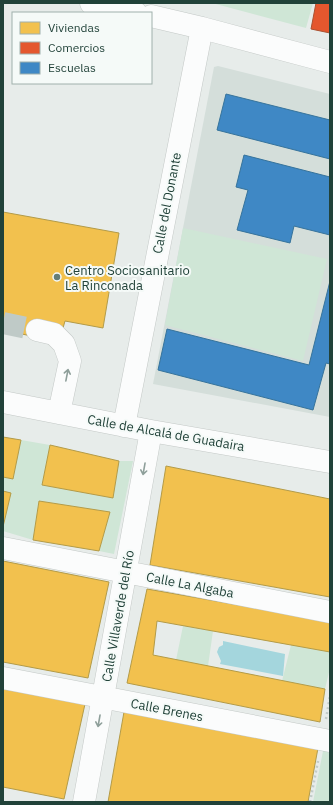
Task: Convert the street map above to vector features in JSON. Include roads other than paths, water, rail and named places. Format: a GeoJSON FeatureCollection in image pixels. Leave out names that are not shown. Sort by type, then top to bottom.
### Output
{"type":"FeatureCollection","features":[{"type":"Feature","properties":{"kind":"street"},"geometry":{"type":"LineString","coordinates":[[91,3],[132,12]]}},
{"type":"Feature","properties":{"kind":"street"},"geometry":{"type":"LineString","coordinates":[[152,16],[330,62]]}},
{"type":"Feature","properties":{"kind":"street","name":"Calle del Donante"},"geometry":{"type":"LineString","coordinates":[[124,426],[202,28]]}},
{"type":"Feature","properties":{"kind":"street"},"geometry":{"type":"LineString","coordinates":[[37,330],[54,334],[64,344],[70,361],[59,413]]}},
{"type":"Feature","properties":{"kind":"street","name":"Calle de Alcalá de Guadaira"},"geometry":{"type":"LineString","coordinates":[[3,402],[151,431],[330,462]]}},
{"type":"Feature","properties":{"kind":"street","name":"Calle Villaverde del Río"},"geometry":{"type":"LineString","coordinates":[[84,802],[151,431]]}},
{"type":"Feature","properties":{"kind":"street","name":"Calle La Algaba"},"geometry":{"type":"LineString","coordinates":[[3,548],[330,612]]}},
{"type":"Feature","properties":{"kind":"street","name":"Calle Brenes"},"geometry":{"type":"LineString","coordinates":[[3,678],[330,741]]}},
{"type":"Feature","properties":{"kind":"water"},"geometry":{"type":"Polygon","coordinates":[[[223,641],[285,654],[283,676],[220,664],[221,661],[217,652],[219,647],[223,645],[223,641]]]}},
{"type":"Feature","properties":{"kind":"tunnel"},"geometry":{"type":"LineString","coordinates":[[3,323],[37,330]]}},
{"type":"Feature","properties":{"kind":"place","name":"Centro Sociosanitario La Rinconada"},"geometry":{"type":"Point","coordinates":[57,277]}}]}
